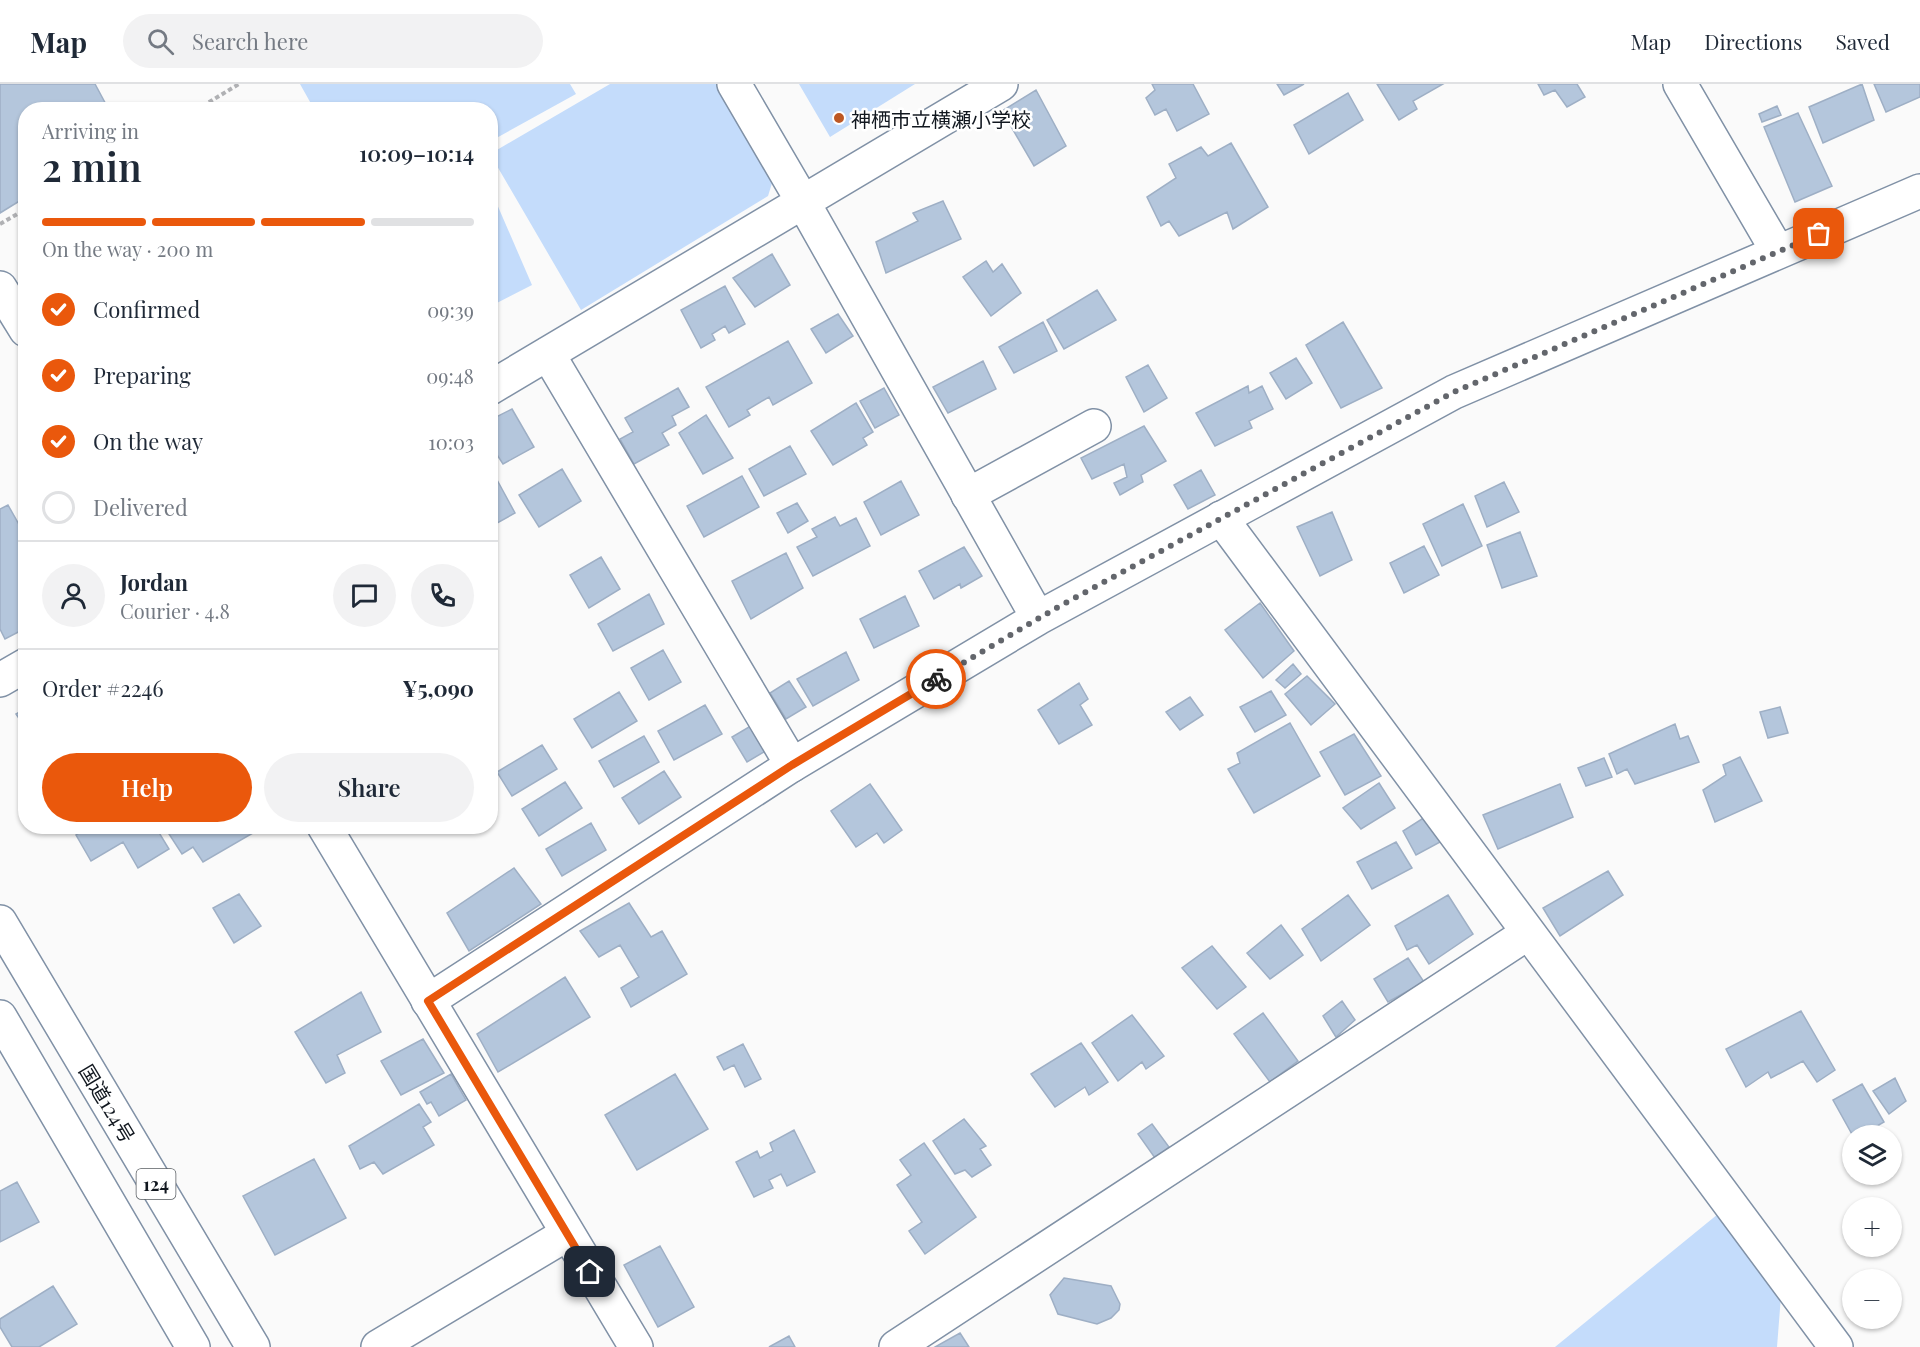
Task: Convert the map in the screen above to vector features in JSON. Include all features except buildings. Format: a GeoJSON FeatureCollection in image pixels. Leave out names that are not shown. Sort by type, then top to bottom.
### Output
{"type":"FeatureCollection","features":[{"type":"Feature","properties":{"kind":"main road"},"geometry":{"type":"LineString","coordinates":[[734,84],[1038,618]]}},
{"type":"Feature","properties":{"kind":"main road"},"geometry":{"type":"LineString","coordinates":[[498,383],[1001,84]]}},
{"type":"Feature","properties":{"kind":"main road"},"geometry":{"type":"LineString","coordinates":[[1680,84],[1778,252]]}},
{"type":"Feature","properties":{"kind":"main road"},"geometry":{"type":"LineString","coordinates":[[428,1001],[792,765],[1038,618],[1221,518],[1454,392],[1920,191]]}},
{"type":"Feature","properties":{"kind":"main road"},"geometry":{"type":"LineString","coordinates":[[0,288],[18,317]]}},
{"type":"Feature","properties":{"kind":"main road"},"geometry":{"type":"LineString","coordinates":[[548,354],[792,765]]}},
{"type":"Feature","properties":{"kind":"main road"},"geometry":{"type":"LineString","coordinates":[[968,495],[1094,426]]}},
{"type":"Feature","properties":{"kind":"main road"},"geometry":{"type":"LineString","coordinates":[[1221,518],[1836,1347]]}},
{"type":"Feature","properties":{"kind":"main road"},"geometry":{"type":"LineString","coordinates":[[0,680],[18,670]]}},
{"type":"Feature","properties":{"kind":"main road"},"geometry":{"type":"LineString","coordinates":[[329,834],[636,1347]]}},
{"type":"Feature","properties":{"kind":"main road","name":"国道124号"},"geometry":{"type":"LineString","coordinates":[[0,922],[253,1347]]}},
{"type":"Feature","properties":{"kind":"main road"},"geometry":{"type":"LineString","coordinates":[[898,1346],[1528,933]]}},
{"type":"Feature","properties":{"kind":"main road","name":"124"},"geometry":{"type":"LineString","coordinates":[[0,1017],[193,1347]]}},
{"type":"Feature","properties":{"kind":"main road"},"geometry":{"type":"LineString","coordinates":[[378,1347],[567,1234]]}},
{"type":"Feature","properties":{"kind":"path"},"geometry":{"type":"LineString","coordinates":[[209,102],[239,84]]}},
{"type":"Feature","properties":{"kind":"path"},"geometry":{"type":"LineString","coordinates":[[0,224],[18,214]]}},
{"type":"Feature","properties":{"kind":"shaded area"},"geometry":{"type":"Polygon","coordinates":[[[300,84],[570,84],[576,94],[498,137],[498,102],[310,102],[300,84]]]}},
{"type":"Feature","properties":{"kind":"shaded area"},"geometry":{"type":"Polygon","coordinates":[[[610,84],[716,84],[773,180],[768,196],[581,310],[498,168],[498,149],[610,84]]]}},
{"type":"Feature","properties":{"kind":"shaded area"},"geometry":{"type":"Polygon","coordinates":[[[799,84],[915,84],[830,137],[799,84]]]}},
{"type":"Feature","properties":{"kind":"shaded area"},"geometry":{"type":"Polygon","coordinates":[[[498,206],[532,285],[498,302],[498,206]]]}},
{"type":"Feature","properties":{"kind":"shaded area"},"geometry":{"type":"Polygon","coordinates":[[[1718,1214],[1781,1296],[1777,1347],[1555,1347],[1718,1214]]]}},
{"type":"Feature","properties":{"kind":"way so far"},"geometry":{"type":"LineString","coordinates":[[936,679],[1038,618],[1454,392],[1819,234]]}},
{"type":"Feature","properties":{"kind":"place","name":"神栖市立横瀬小学校"},"geometry":{"type":"Point","coordinates":[839,118]}},
{"type":"Feature","properties":{"kind":"route"},"geometry":{"type":"LineString","coordinates":[[590,1272],[428,1001],[792,765],[936,679]]}}]}
